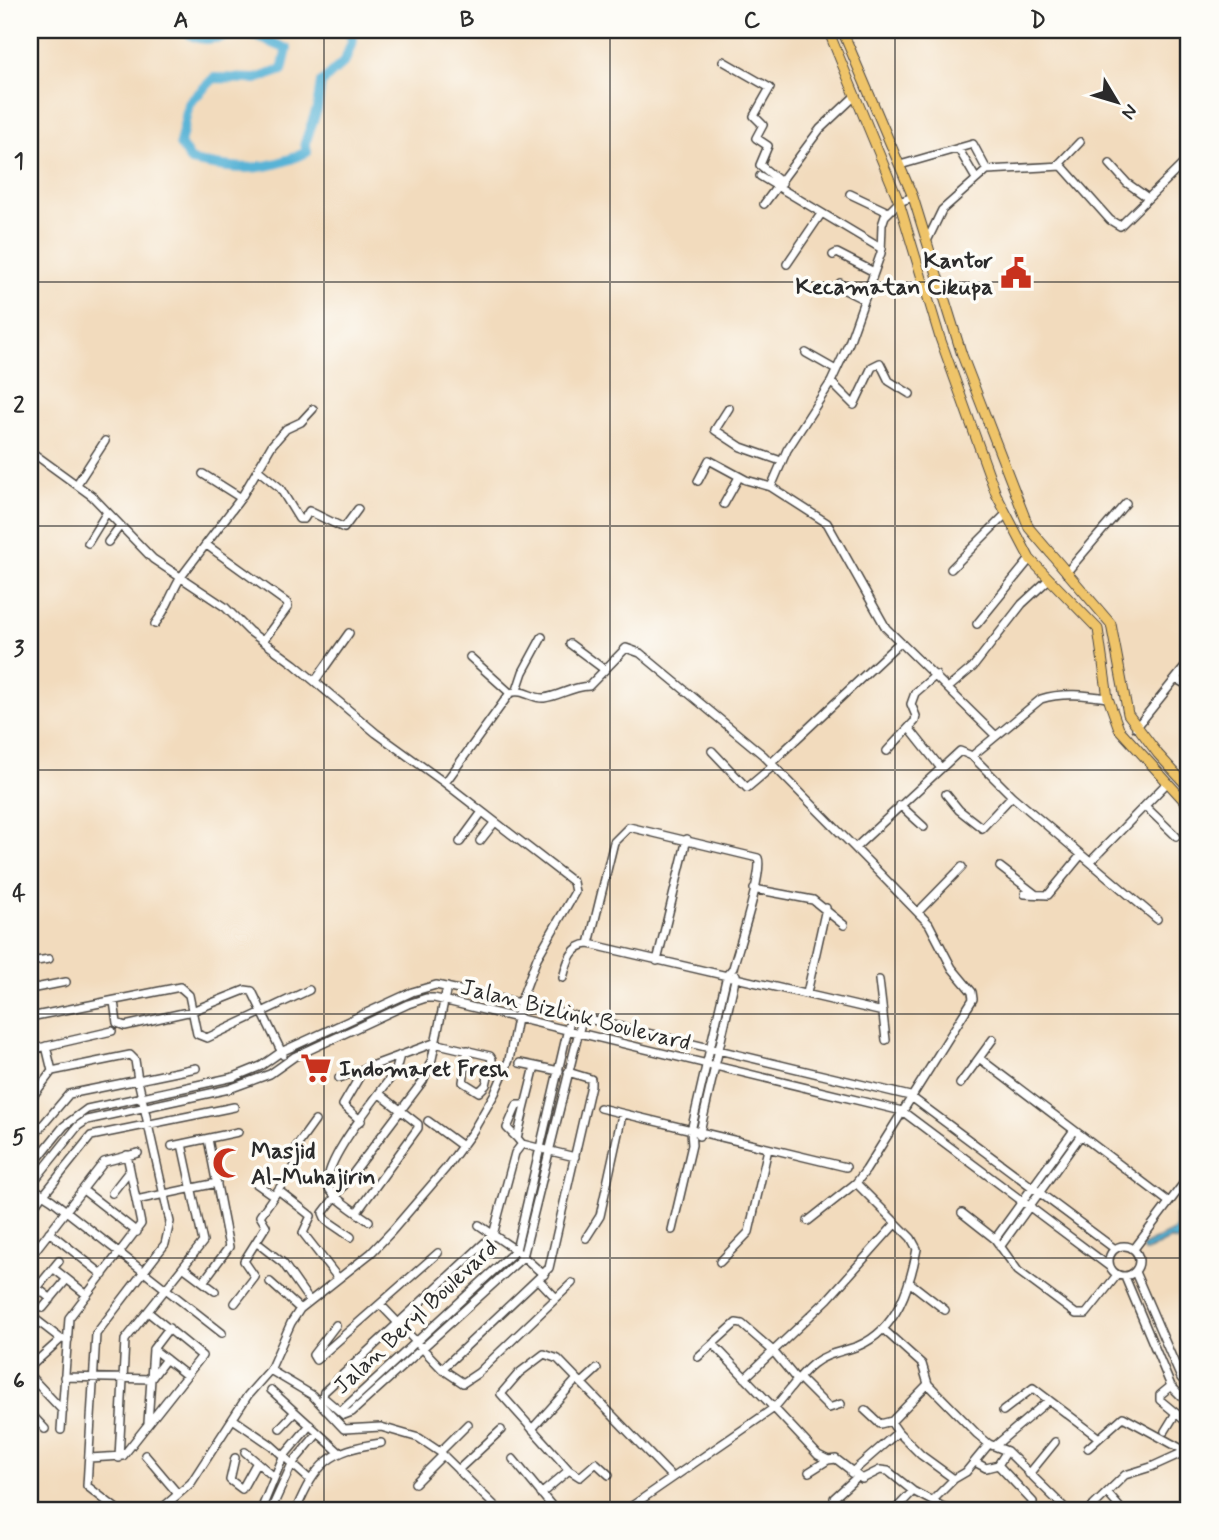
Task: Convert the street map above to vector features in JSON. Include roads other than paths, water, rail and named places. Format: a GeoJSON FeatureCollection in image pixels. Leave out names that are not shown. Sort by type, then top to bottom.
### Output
{"type":"FeatureCollection","features":[{"type":"Feature","properties":{"kind":"main road"},"geometry":{"type":"LineString","coordinates":[[828,30],[898,202],[944,352],[1006,514],[1030,559],[1098,629],[1108,698],[1119,729],[1189,806]]}},
{"type":"Feature","properties":{"kind":"main road"},"geometry":{"type":"LineString","coordinates":[[842,30],[913,197],[962,355],[1029,528],[1104,615],[1114,632],[1123,699],[1136,728],[1189,788]]}},
{"type":"Feature","properties":{"kind":"street"},"geometry":{"type":"LineString","coordinates":[[723,61],[771,89],[754,116],[763,125],[756,138],[768,146],[760,165],[780,185],[821,214],[882,249]]}},
{"type":"Feature","properties":{"kind":"street"},"geometry":{"type":"LineString","coordinates":[[764,204],[820,129],[855,97]]}},
{"type":"Feature","properties":{"kind":"street"},"geometry":{"type":"LineString","coordinates":[[1058,165],[1080,142]]}},
{"type":"Feature","properties":{"kind":"street"},"geometry":{"type":"LineString","coordinates":[[900,165],[973,144],[987,170]]}},
{"type":"Feature","properties":{"kind":"street"},"geometry":{"type":"LineString","coordinates":[[958,148],[975,177]]}},
{"type":"Feature","properties":{"kind":"street"},"geometry":{"type":"LineString","coordinates":[[927,242],[931,228],[942,210],[975,177],[987,170],[1058,165],[1066,169],[1115,225],[1125,223],[1186,161],[1189,170]]}},
{"type":"Feature","properties":{"kind":"street"},"geometry":{"type":"LineString","coordinates":[[1110,164],[1127,183],[1148,198]]}},
{"type":"Feature","properties":{"kind":"street"},"geometry":{"type":"LineString","coordinates":[[760,176],[780,185]]}},
{"type":"Feature","properties":{"kind":"street"},"geometry":{"type":"LineString","coordinates":[[850,194],[888,212]]}},
{"type":"Feature","properties":{"kind":"street"},"geometry":{"type":"LineString","coordinates":[[771,487],[781,461],[831,382],[858,321],[863,299],[882,249],[881,225],[898,202],[913,197]]}},
{"type":"Feature","properties":{"kind":"street"},"geometry":{"type":"LineString","coordinates":[[788,264],[821,214]]}},
{"type":"Feature","properties":{"kind":"street"},"geometry":{"type":"LineString","coordinates":[[833,255],[837,253],[874,272]]}},
{"type":"Feature","properties":{"kind":"street"},"geometry":{"type":"LineString","coordinates":[[840,283],[845,290],[863,299]]}},
{"type":"Feature","properties":{"kind":"street"},"geometry":{"type":"LineString","coordinates":[[806,354],[836,370]]}},
{"type":"Feature","properties":{"kind":"street"},"geometry":{"type":"LineString","coordinates":[[831,382],[854,405],[872,367],[880,363],[889,381],[910,394]]}},
{"type":"Feature","properties":{"kind":"street"},"geometry":{"type":"LineString","coordinates":[[729,408],[715,430],[741,447],[781,461]]}},
{"type":"Feature","properties":{"kind":"street"},"geometry":{"type":"LineString","coordinates":[[155,624],[171,603],[181,577],[208,546],[282,432],[301,422],[313,409]]}},
{"type":"Feature","properties":{"kind":"street"},"geometry":{"type":"LineString","coordinates":[[77,484],[105,441]]}},
{"type":"Feature","properties":{"kind":"street"},"geometry":{"type":"LineString","coordinates":[[30,451],[77,484],[153,559],[225,607],[376,733],[445,783],[576,887],[537,958],[520,1003],[509,1060],[495,1093],[461,1146],[392,1231],[300,1309],[270,1370],[194,1478],[160,1510]]}},
{"type":"Feature","properties":{"kind":"street"},"geometry":{"type":"LineString","coordinates":[[698,481],[709,460],[739,477],[771,487],[827,523],[846,560],[861,579],[878,617],[995,736]]}},
{"type":"Feature","properties":{"kind":"street"},"geometry":{"type":"LineString","coordinates":[[258,470],[280,488],[299,519],[304,519],[309,511],[344,527],[358,509]]}},
{"type":"Feature","properties":{"kind":"street"},"geometry":{"type":"LineString","coordinates":[[204,474],[241,498]]}},
{"type":"Feature","properties":{"kind":"street"},"geometry":{"type":"LineString","coordinates":[[724,504],[739,477]]}},
{"type":"Feature","properties":{"kind":"street"},"geometry":{"type":"LineString","coordinates":[[1066,573],[1126,503]]}},
{"type":"Feature","properties":{"kind":"street"},"geometry":{"type":"LineString","coordinates":[[88,543],[107,512]]}},
{"type":"Feature","properties":{"kind":"street"},"geometry":{"type":"LineString","coordinates":[[951,569],[1006,514]]}},
{"type":"Feature","properties":{"kind":"street"},"geometry":{"type":"LineString","coordinates":[[108,542],[120,526]]}},
{"type":"Feature","properties":{"kind":"street"},"geometry":{"type":"LineString","coordinates":[[208,546],[287,603],[288,607],[263,641]]}},
{"type":"Feature","properties":{"kind":"street"},"geometry":{"type":"LineString","coordinates":[[977,624],[1030,559]]}},
{"type":"Feature","properties":{"kind":"street"},"geometry":{"type":"LineString","coordinates":[[948,688],[973,667],[1022,604],[1049,579]]}},
{"type":"Feature","properties":{"kind":"street"},"geometry":{"type":"LineString","coordinates":[[315,681],[349,633]]}},
{"type":"Feature","properties":{"kind":"street"},"geometry":{"type":"LineString","coordinates":[[445,783],[514,692],[542,637]]}},
{"type":"Feature","properties":{"kind":"street"},"geometry":{"type":"LineString","coordinates":[[712,751],[747,788],[900,642]]}},
{"type":"Feature","properties":{"kind":"street"},"geometry":{"type":"LineString","coordinates":[[570,644],[605,670]]}},
{"type":"Feature","properties":{"kind":"street"},"geometry":{"type":"LineString","coordinates":[[470,657],[514,692],[545,698],[574,686],[589,686],[620,652],[632,649],[692,695],[772,764],[929,924],[952,968],[972,992],[973,999],[909,1096],[884,1146],[856,1183],[808,1221]]}},
{"type":"Feature","properties":{"kind":"street"},"geometry":{"type":"LineString","coordinates":[[1136,728],[1189,662]]}},
{"type":"Feature","properties":{"kind":"street"},"geometry":{"type":"LineString","coordinates":[[887,751],[909,728],[916,716],[912,699],[936,676]]}},
{"type":"Feature","properties":{"kind":"street"},"geometry":{"type":"LineString","coordinates":[[1176,679],[1189,686]]}},
{"type":"Feature","properties":{"kind":"street"},"geometry":{"type":"LineString","coordinates":[[972,756],[1031,705],[1051,695],[1108,698]]}},
{"type":"Feature","properties":{"kind":"street"},"geometry":{"type":"LineString","coordinates":[[909,728],[940,767]]}},
{"type":"Feature","properties":{"kind":"street"},"geometry":{"type":"LineString","coordinates":[[855,848],[960,751],[972,756],[1012,796],[1157,919]]}},
{"type":"Feature","properties":{"kind":"street"},"geometry":{"type":"LineString","coordinates":[[1090,862],[1167,783]]}},
{"type":"Feature","properties":{"kind":"street"},"geometry":{"type":"LineString","coordinates":[[946,794],[959,810],[982,828],[1012,796]]}},
{"type":"Feature","properties":{"kind":"street"},"geometry":{"type":"LineString","coordinates":[[900,806],[924,827]]}},
{"type":"Feature","properties":{"kind":"street"},"geometry":{"type":"LineString","coordinates":[[1145,806],[1176,836]]}},
{"type":"Feature","properties":{"kind":"street"},"geometry":{"type":"LineString","coordinates":[[460,842],[482,812]]}},
{"type":"Feature","properties":{"kind":"street"},"geometry":{"type":"LineString","coordinates":[[480,841],[495,822]]}},
{"type":"Feature","properties":{"kind":"street"},"geometry":{"type":"LineString","coordinates":[[589,944],[614,842],[629,827],[635,826],[754,854],[760,863],[733,968],[727,975],[709,1049],[691,1131],[692,1145],[672,1230]]}},
{"type":"Feature","properties":{"kind":"street"},"geometry":{"type":"LineString","coordinates":[[657,961],[687,839]]}},
{"type":"Feature","properties":{"kind":"street"},"geometry":{"type":"LineString","coordinates":[[1025,894],[1050,893],[1081,855]]}},
{"type":"Feature","properties":{"kind":"street"},"geometry":{"type":"LineString","coordinates":[[918,912],[962,867]]}},
{"type":"Feature","properties":{"kind":"street"},"geometry":{"type":"LineString","coordinates":[[1000,867],[1037,895]]}},
{"type":"Feature","properties":{"kind":"street"},"geometry":{"type":"LineString","coordinates":[[754,889],[813,900],[844,925]]}},
{"type":"Feature","properties":{"kind":"street"},"geometry":{"type":"LineString","coordinates":[[807,993],[826,908]]}},
{"type":"Feature","properties":{"kind":"street"},"geometry":{"type":"LineString","coordinates":[[563,978],[575,950],[581,944],[589,944],[883,1012]]}},
{"type":"Feature","properties":{"kind":"street"},"geometry":{"type":"LineString","coordinates":[[30,962],[49,959]]}},
{"type":"Feature","properties":{"kind":"street"},"geometry":{"type":"LineString","coordinates":[[692,1145],[701,1133],[737,977],[733,968]]}},
{"type":"Feature","properties":{"kind":"street"},"geometry":{"type":"LineString","coordinates":[[879,980],[886,1040]]}},
{"type":"Feature","properties":{"kind":"street"},"geometry":{"type":"LineString","coordinates":[[30,989],[66,982]]}},
{"type":"Feature","properties":{"kind":"street","name":"Jalan Bizlink Boulevard"},"geometry":{"type":"LineString","coordinates":[[30,1168],[75,1115],[87,1109],[234,1077],[261,1066],[281,1052],[429,986],[447,987],[909,1096],[1115,1249]]}},
{"type":"Feature","properties":{"kind":"street"},"geometry":{"type":"LineString","coordinates":[[351,1237],[324,1217],[323,1213],[423,1082],[447,987]]}},
{"type":"Feature","properties":{"kind":"street"},"geometry":{"type":"LineString","coordinates":[[30,1017],[180,988],[189,995],[197,1034],[207,1038],[309,990]]}},
{"type":"Feature","properties":{"kind":"street"},"geometry":{"type":"LineString","coordinates":[[114,1001],[117,1023],[121,1026],[192,1011],[245,990],[256,995],[287,1061]]}},
{"type":"Feature","properties":{"kind":"street","name":"Jalan Bizlink Boulevard"},"geometry":{"type":"LineString","coordinates":[[30,1184],[78,1126],[87,1120],[229,1089],[270,1073],[287,1061],[426,998],[579,1032],[902,1111],[1110,1267]]}},
{"type":"Feature","properties":{"kind":"street","name":"Jalan Beryl Boulevard"},"geometry":{"type":"LineString","coordinates":[[546,1150],[571,1016]]}},
{"type":"Feature","properties":{"kind":"street","name":"Jalan Beryl Boulevard"},"geometry":{"type":"LineString","coordinates":[[399,1323],[324,1392],[324,1399],[340,1412],[420,1345],[519,1253],[582,1019]]}},
{"type":"Feature","properties":{"kind":"street"},"geometry":{"type":"LineString","coordinates":[[30,1049],[112,1031]]}},
{"type":"Feature","properties":{"kind":"street"},"geometry":{"type":"LineString","coordinates":[[960,1084],[993,1039]]}},
{"type":"Feature","properties":{"kind":"street"},"geometry":{"type":"LineString","coordinates":[[339,1078],[434,1043],[468,1050],[492,1058],[486,1085],[479,1092],[464,1084],[468,1050]]}},
{"type":"Feature","properties":{"kind":"street"},"geometry":{"type":"LineString","coordinates":[[46,1046],[52,1071]]}},
{"type":"Feature","properties":{"kind":"street"},"geometry":{"type":"LineString","coordinates":[[30,1100],[52,1071],[130,1055],[135,1060],[164,1194],[169,1234],[96,1334],[88,1486],[118,1510]]}},
{"type":"Feature","properties":{"kind":"street"},"geometry":{"type":"LineString","coordinates":[[369,1222],[335,1196],[328,1187],[331,1165],[381,1094],[396,1070],[400,1055]]}},
{"type":"Feature","properties":{"kind":"street"},"geometry":{"type":"LineString","coordinates":[[979,1058],[1169,1202]]}},
{"type":"Feature","properties":{"kind":"street"},"geometry":{"type":"LineString","coordinates":[[520,1063],[559,1072]]}},
{"type":"Feature","properties":{"kind":"street"},"geometry":{"type":"LineString","coordinates":[[399,1323],[493,1235],[519,1141],[535,1066]]}},
{"type":"Feature","properties":{"kind":"street"},"geometry":{"type":"LineString","coordinates":[[30,1140],[69,1094],[196,1068]]}},
{"type":"Feature","properties":{"kind":"street"},"geometry":{"type":"LineString","coordinates":[[361,1121],[343,1105],[365,1068]]}},
{"type":"Feature","properties":{"kind":"street"},"geometry":{"type":"LineString","coordinates":[[442,1369],[550,1266],[591,1085],[591,1079],[568,1072]]}},
{"type":"Feature","properties":{"kind":"street"},"geometry":{"type":"LineString","coordinates":[[884,1105],[887,1091]]}},
{"type":"Feature","properties":{"kind":"street"},"geometry":{"type":"LineString","coordinates":[[357,1212],[411,1139],[418,1124],[381,1094]]}},
{"type":"Feature","properties":{"kind":"street"},"geometry":{"type":"LineString","coordinates":[[525,1105],[517,1105],[507,1128],[519,1141],[575,1157]]}},
{"type":"Feature","properties":{"kind":"street"},"geometry":{"type":"LineString","coordinates":[[30,1212],[88,1138],[234,1107]]}},
{"type":"Feature","properties":{"kind":"street"},"geometry":{"type":"LineString","coordinates":[[916,1120],[926,1107]]}},
{"type":"Feature","properties":{"kind":"street"},"geometry":{"type":"LineString","coordinates":[[600,1108],[846,1167]]}},
{"type":"Feature","properties":{"kind":"street"},"geometry":{"type":"LineString","coordinates":[[586,1238],[600,1216],[622,1115]]}},
{"type":"Feature","properties":{"kind":"street"},"geometry":{"type":"LineString","coordinates":[[235,1303],[255,1277],[244,1261],[266,1225],[260,1216],[299,1160],[294,1150],[316,1121]]}},
{"type":"Feature","properties":{"kind":"street"},"geometry":{"type":"LineString","coordinates":[[428,1121],[461,1146]]}},
{"type":"Feature","properties":{"kind":"street"},"geometry":{"type":"LineString","coordinates":[[172,1146],[238,1132]]}},
{"type":"Feature","properties":{"kind":"street"},"geometry":{"type":"LineString","coordinates":[[1000,1247],[1026,1204],[1078,1132]]}},
{"type":"Feature","properties":{"kind":"street"},"geometry":{"type":"LineString","coordinates":[[203,1282],[229,1247],[208,1139]]}},
{"type":"Feature","properties":{"kind":"street"},"geometry":{"type":"LineString","coordinates":[[119,1458],[125,1340],[203,1242],[182,1144]]}},
{"type":"Feature","properties":{"kind":"street"},"geometry":{"type":"LineString","coordinates":[[720,1262],[749,1232],[768,1149]]}},
{"type":"Feature","properties":{"kind":"street"},"geometry":{"type":"LineString","coordinates":[[30,1257],[104,1162],[138,1153]]}},
{"type":"Feature","properties":{"kind":"street"},"geometry":{"type":"LineString","coordinates":[[61,1430],[65,1339],[69,1318],[141,1224],[127,1155]]}},
{"type":"Feature","properties":{"kind":"street"},"geometry":{"type":"LineString","coordinates":[[112,1194],[130,1170]]}},
{"type":"Feature","properties":{"kind":"street"},"geometry":{"type":"LineString","coordinates":[[1134,1250],[1189,1176]]}},
{"type":"Feature","properties":{"kind":"street"},"geometry":{"type":"LineString","coordinates":[[254,1182],[311,1216],[303,1233],[338,1278]]}},
{"type":"Feature","properties":{"kind":"street"},"geometry":{"type":"LineString","coordinates":[[119,1184],[136,1198],[217,1183]]}},
{"type":"Feature","properties":{"kind":"street"},"geometry":{"type":"LineString","coordinates":[[626,1510],[671,1476],[774,1408],[798,1379],[827,1355],[859,1346],[883,1329],[902,1303],[917,1249],[896,1223],[856,1183]]}},
{"type":"Feature","properties":{"kind":"street"},"geometry":{"type":"LineString","coordinates":[[30,1184],[222,1333]]}},
{"type":"Feature","properties":{"kind":"street"},"geometry":{"type":"LineString","coordinates":[[83,1189],[137,1232]]}},
{"type":"Feature","properties":{"kind":"street"},"geometry":{"type":"LineString","coordinates":[[995,1239],[1026,1204]]}},
{"type":"Feature","properties":{"kind":"street"},"geometry":{"type":"LineString","coordinates":[[962,1213],[995,1239],[1018,1271],[1081,1315],[1086,1314],[1121,1276],[1137,1276]]}},
{"type":"Feature","properties":{"kind":"street"},"geometry":{"type":"LineString","coordinates":[[746,1378],[828,1299],[896,1223]]}},
{"type":"Feature","properties":{"kind":"street"},"geometry":{"type":"LineString","coordinates":[[479,1225],[519,1253],[556,1298]]}},
{"type":"Feature","properties":{"kind":"street"},"geometry":{"type":"LineString","coordinates":[[49,1232],[103,1275]]}},
{"type":"Feature","properties":{"kind":"street"},"geometry":{"type":"LineString","coordinates":[[256,1242],[279,1259],[309,1300]]}},
{"type":"Feature","properties":{"kind":"street"},"geometry":{"type":"LineString","coordinates":[[1189,1386],[1181,1378],[1137,1276],[1139,1260],[1134,1250],[1128,1247],[1115,1249],[1109,1260],[1110,1267],[1121,1276],[1171,1386],[1189,1404]]}},
{"type":"Feature","properties":{"kind":"street"},"geometry":{"type":"LineString","coordinates":[[345,1336],[334,1323],[313,1355],[314,1359],[319,1360],[438,1253]]}},
{"type":"Feature","properties":{"kind":"street"},"geometry":{"type":"LineString","coordinates":[[37,1288],[59,1261]]}},
{"type":"Feature","properties":{"kind":"street"},"geometry":{"type":"LineString","coordinates":[[183,1267],[215,1292]]}},
{"type":"Feature","properties":{"kind":"street"},"geometry":{"type":"LineString","coordinates":[[53,1268],[87,1296]]}},
{"type":"Feature","properties":{"kind":"street"},"geometry":{"type":"LineString","coordinates":[[43,1308],[67,1279]]}},
{"type":"Feature","properties":{"kind":"street"},"geometry":{"type":"LineString","coordinates":[[30,1282],[51,1298]]}},
{"type":"Feature","properties":{"kind":"street"},"geometry":{"type":"LineString","coordinates":[[270,1282],[300,1309]]}},
{"type":"Feature","properties":{"kind":"street"},"geometry":{"type":"LineString","coordinates":[[909,1282],[944,1310]]}},
{"type":"Feature","properties":{"kind":"street"},"geometry":{"type":"LineString","coordinates":[[380,1304],[442,1369],[463,1383],[478,1373],[572,1283]]}},
{"type":"Feature","properties":{"kind":"street"},"geometry":{"type":"LineString","coordinates":[[89,1458],[119,1458],[202,1355],[148,1312]]}},
{"type":"Feature","properties":{"kind":"street"},"geometry":{"type":"LineString","coordinates":[[30,1315],[65,1339]]}},
{"type":"Feature","properties":{"kind":"street"},"geometry":{"type":"LineString","coordinates":[[698,1357],[736,1323],[742,1324],[773,1351],[824,1405],[830,1408],[841,1404]]}},
{"type":"Feature","properties":{"kind":"street"},"geometry":{"type":"LineString","coordinates":[[148,1424],[153,1349],[169,1328]]}},
{"type":"Feature","properties":{"kind":"street"},"geometry":{"type":"LineString","coordinates":[[883,1329],[922,1364],[928,1384],[993,1445],[1007,1451],[1068,1510]]}},
{"type":"Feature","properties":{"kind":"street"},"geometry":{"type":"LineString","coordinates":[[30,1367],[65,1339]]}},
{"type":"Feature","properties":{"kind":"street"},"geometry":{"type":"LineString","coordinates":[[714,1345],[818,1455],[828,1460]]}},
{"type":"Feature","properties":{"kind":"street"},"geometry":{"type":"LineString","coordinates":[[153,1349],[186,1375]]}},
{"type":"Feature","properties":{"kind":"street"},"geometry":{"type":"LineString","coordinates":[[609,1475],[596,1463],[580,1477],[569,1470],[503,1397],[502,1390],[544,1354],[558,1359],[671,1476]]}},
{"type":"Feature","properties":{"kind":"street"},"geometry":{"type":"LineString","coordinates":[[151,1379],[166,1359]]}},
{"type":"Feature","properties":{"kind":"street"},"geometry":{"type":"LineString","coordinates":[[531,1429],[580,1381],[597,1369]]}},
{"type":"Feature","properties":{"kind":"street"},"geometry":{"type":"LineString","coordinates":[[270,1370],[312,1395],[341,1427],[352,1430],[381,1427],[419,1437],[442,1453],[499,1510]]}},
{"type":"Feature","properties":{"kind":"street"},"geometry":{"type":"LineString","coordinates":[[30,1376],[63,1411]]}},
{"type":"Feature","properties":{"kind":"street"},"geometry":{"type":"LineString","coordinates":[[64,1377],[151,1379]]}},
{"type":"Feature","properties":{"kind":"street"},"geometry":{"type":"LineString","coordinates":[[865,1410],[880,1424],[892,1421],[928,1384]]}},
{"type":"Feature","properties":{"kind":"street"},"geometry":{"type":"LineString","coordinates":[[1171,1386],[1159,1398],[1189,1423]]}},
{"type":"Feature","properties":{"kind":"street"},"geometry":{"type":"LineString","coordinates":[[1003,1410],[1030,1388],[1044,1394],[1099,1438]]}},
{"type":"Feature","properties":{"kind":"street"},"geometry":{"type":"LineString","coordinates":[[271,1390],[339,1452]]}},
{"type":"Feature","properties":{"kind":"street"},"geometry":{"type":"LineString","coordinates":[[933,1500],[993,1445],[1049,1400]]}},
{"type":"Feature","properties":{"kind":"street"},"geometry":{"type":"LineString","coordinates":[[273,1421],[282,1429],[295,1412]]}},
{"type":"Feature","properties":{"kind":"street"},"geometry":{"type":"LineString","coordinates":[[30,1413],[45,1429]]}},
{"type":"Feature","properties":{"kind":"street"},"geometry":{"type":"LineString","coordinates":[[1165,1431],[1176,1413]]}},
{"type":"Feature","properties":{"kind":"street"},"geometry":{"type":"LineString","coordinates":[[1088,1448],[1124,1418],[1186,1452]]}},
{"type":"Feature","properties":{"kind":"street"},"geometry":{"type":"LineString","coordinates":[[233,1419],[309,1479]]}},
{"type":"Feature","properties":{"kind":"street"},"geometry":{"type":"LineString","coordinates":[[892,1421],[890,1424],[922,1455],[954,1479]]}},
{"type":"Feature","properties":{"kind":"street"},"geometry":{"type":"LineString","coordinates":[[415,1483],[468,1424]]}},
{"type":"Feature","properties":{"kind":"street"},"geometry":{"type":"LineString","coordinates":[[261,1510],[283,1457],[310,1426]]}},
{"type":"Feature","properties":{"kind":"street"},"geometry":{"type":"LineString","coordinates":[[458,1470],[501,1430]]}},
{"type":"Feature","properties":{"kind":"street"},"geometry":{"type":"LineString","coordinates":[[834,1499],[854,1475],[898,1432]]}},
{"type":"Feature","properties":{"kind":"street"},"geometry":{"type":"LineString","coordinates":[[271,1510],[292,1464],[318,1433]]}},
{"type":"Feature","properties":{"kind":"street"},"geometry":{"type":"LineString","coordinates":[[1029,1474],[1055,1442]]}},
{"type":"Feature","properties":{"kind":"street"},"geometry":{"type":"LineString","coordinates":[[296,1510],[309,1479],[328,1458],[339,1452],[381,1443]]}},
{"type":"Feature","properties":{"kind":"street"},"geometry":{"type":"LineString","coordinates":[[975,1462],[986,1468],[998,1465],[1007,1451]]}},
{"type":"Feature","properties":{"kind":"street"},"geometry":{"type":"LineString","coordinates":[[245,1452],[274,1476]]}},
{"type":"Feature","properties":{"kind":"street"},"geometry":{"type":"LineString","coordinates":[[1089,1510],[1125,1475],[1186,1452]]}},
{"type":"Feature","properties":{"kind":"street"},"geometry":{"type":"LineString","coordinates":[[145,1455],[178,1494]]}},
{"type":"Feature","properties":{"kind":"street"},"geometry":{"type":"LineString","coordinates":[[235,1458],[230,1480],[242,1489],[257,1462]]}},
{"type":"Feature","properties":{"kind":"street"},"geometry":{"type":"LineString","coordinates":[[513,1459],[555,1510]]}},
{"type":"Feature","properties":{"kind":"street"},"geometry":{"type":"LineString","coordinates":[[809,1472],[828,1460],[836,1459],[854,1475],[866,1480],[884,1470],[913,1492],[949,1510]]}},
{"type":"Feature","properties":{"kind":"street"},"geometry":{"type":"LineString","coordinates":[[998,1465],[1027,1494],[1033,1504],[1028,1510]]}},
{"type":"Feature","properties":{"kind":"street"},"geometry":{"type":"LineString","coordinates":[[541,1494],[569,1470]]}},
{"type":"Feature","properties":{"kind":"street"},"geometry":{"type":"LineString","coordinates":[[1027,1494],[1039,1484]]}},
{"type":"Feature","properties":{"kind":"street"},"geometry":{"type":"LineString","coordinates":[[895,1510],[913,1492]]}},
{"type":"Feature","properties":{"kind":"street"},"geometry":{"type":"LineString","coordinates":[[1107,1493],[1122,1510]]}},
{"type":"Feature","properties":{"kind":"water"},"geometry":{"type":"Polygon","coordinates":[[[1189,1197],[1189,1248],[1183,1242],[1170,1239],[1145,1252],[1142,1247],[1174,1231],[1177,1226],[1175,1216],[1189,1197]]]}},
{"type":"Feature","properties":{"kind":"waterway"},"geometry":{"type":"LineString","coordinates":[[185,30],[199,38],[207,39],[249,35],[287,49],[282,70],[256,79],[214,78],[189,103],[180,144],[191,161],[236,168],[277,164],[307,152],[305,143],[317,109],[321,83],[345,61],[353,39],[346,30]]}},
{"type":"Feature","properties":{"kind":"waterway"},"geometry":{"type":"LineString","coordinates":[[453,30],[477,33],[486,30]]}},
{"type":"Feature","properties":{"kind":"place","name":"Kantor Kecamatan Cikupa"},"geometry":{"type":"Point","coordinates":[1016,273]}},
{"type":"Feature","properties":{"kind":"place","name":"Indomaret Fresh"},"geometry":{"type":"Point","coordinates":[316,1068]}},
{"type":"Feature","properties":{"kind":"place","name":"Masjid Al-Muhajirin"},"geometry":{"type":"Point","coordinates":[228,1163]}}]}
